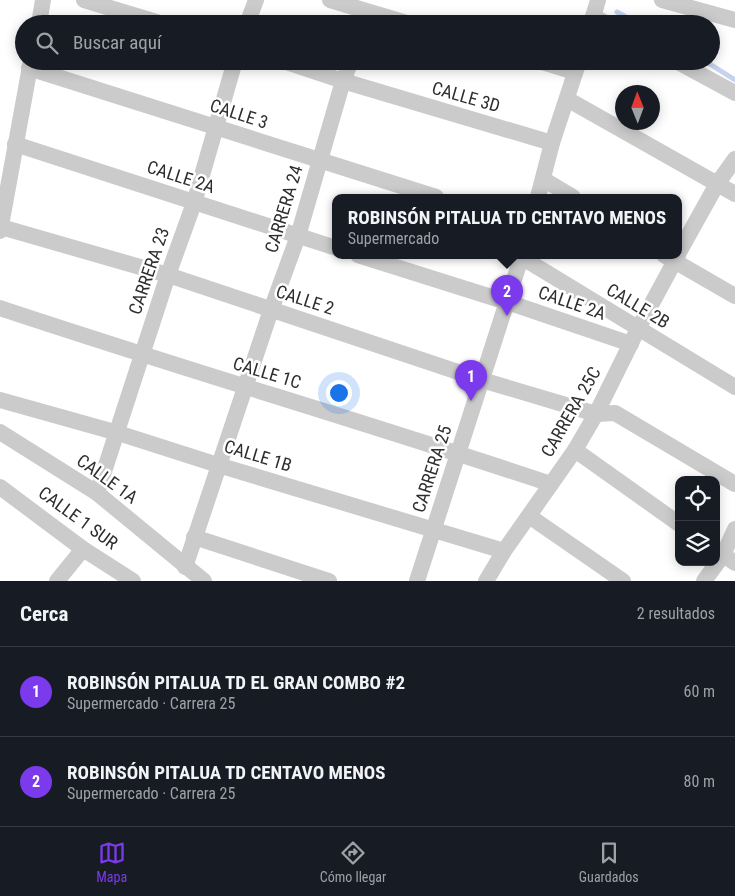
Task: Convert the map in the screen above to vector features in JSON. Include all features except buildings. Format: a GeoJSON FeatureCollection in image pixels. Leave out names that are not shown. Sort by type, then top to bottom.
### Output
{"type":"FeatureCollection","features":[{"type":"Feature","properties":{"kind":"street"},"geometry":{"type":"LineString","coordinates":[[40,15],[44,0]]}},
{"type":"Feature","properties":{"kind":"street"},"geometry":{"type":"LineString","coordinates":[[84,0],[133,15]]}},
{"type":"Feature","properties":{"kind":"street"},"geometry":{"type":"LineString","coordinates":[[251,15],[256,0]]}},
{"type":"Feature","properties":{"kind":"street"},"geometry":{"type":"LineString","coordinates":[[330,0],[361,15]]}},
{"type":"Feature","properties":{"kind":"street"},"geometry":{"type":"LineString","coordinates":[[597,15],[598,0]]}},
{"type":"Feature","properties":{"kind":"street"},"geometry":{"type":"LineString","coordinates":[[662,0],[717,15]]}},
{"type":"Feature","properties":{"kind":"street"},"geometry":{"type":"LineString","coordinates":[[720,16],[735,20]]}},
{"type":"Feature","properties":{"kind":"street"},"geometry":{"type":"LineString","coordinates":[[0,231],[14,144],[29,70]]}},
{"type":"Feature","properties":{"kind":"street","name":"CALLE 3"},"geometry":{"type":"LineString","coordinates":[[45,70],[426,194]]}},
{"type":"Feature","properties":{"kind":"street","name":"CARRERA 23"},"geometry":{"type":"LineString","coordinates":[[97,493],[168,275],[194,203],[232,70]]}},
{"type":"Feature","properties":{"kind":"street","name":"CALLE 3D"},"geometry":{"type":"LineString","coordinates":[[309,70],[343,82],[552,143]]}},
{"type":"Feature","properties":{"kind":"street","name":"CARRERA 24"},"geometry":{"type":"LineString","coordinates":[[185,567],[271,310],[298,236],[348,70]]}},
{"type":"Feature","properties":{"kind":"street"},"geometry":{"type":"LineString","coordinates":[[539,194],[552,143],[576,70]]}},
{"type":"Feature","properties":{"kind":"street"},"geometry":{"type":"LineString","coordinates":[[693,70],[735,93]]}},
{"type":"Feature","properties":{"kind":"street"},"geometry":{"type":"LineString","coordinates":[[567,99],[735,194]]}},
{"type":"Feature","properties":{"kind":"street","name":"CALLE 2A"},"geometry":{"type":"LineString","coordinates":[[14,144],[332,247]]}},
{"type":"Feature","properties":{"kind":"street","name":"CARRERA 25C"},"geometry":{"type":"LineString","coordinates":[[682,243],[717,184],[735,160]]}},
{"type":"Feature","properties":{"kind":"street"},"geometry":{"type":"LineString","coordinates":[[543,179],[567,194]]}},
{"type":"Feature","properties":{"kind":"street","name":"CALLE 2"},"geometry":{"type":"LineString","coordinates":[[1,227],[168,275],[482,380],[596,414]]}},
{"type":"Feature","properties":{"kind":"street","name":"CALLE 2A"},"geometry":{"type":"LineString","coordinates":[[371,259],[507,302],[634,337]]}},
{"type":"Feature","properties":{"kind":"street","name":"CARRERA 25"},"geometry":{"type":"LineString","coordinates":[[417,581],[520,259]]}},
{"type":"Feature","properties":{"kind":"street","name":"CALLE 2B"},"geometry":{"type":"LineString","coordinates":[[525,259],[634,337],[735,387]]}},
{"type":"Feature","properties":{"kind":"street","name":"CARRERA 25C"},"geometry":{"type":"LineString","coordinates":[[493,578],[504,551],[575,450],[596,414],[673,259]]}},
{"type":"Feature","properties":{"kind":"street"},"geometry":{"type":"LineString","coordinates":[[679,259],[735,296]]}},
{"type":"Feature","properties":{"kind":"street","name":"CALLE 1C"},"geometry":{"type":"LineString","coordinates":[[0,308],[142,355],[551,484]]}},
{"type":"Feature","properties":{"kind":"street","name":"CALLE 1B"},"geometry":{"type":"LineString","coordinates":[[0,400],[118,432],[218,466],[504,551]]}},
{"type":"Feature","properties":{"kind":"street"},"geometry":{"type":"LineString","coordinates":[[596,414],[615,413],[735,484]]}},
{"type":"Feature","properties":{"kind":"street","name":"CALLE 1A"},"geometry":{"type":"LineString","coordinates":[[0,432],[97,493],[204,581]]}},
{"type":"Feature","properties":{"kind":"street"},"geometry":{"type":"LineString","coordinates":[[575,450],[675,521]]}},
{"type":"Feature","properties":{"kind":"street","name":"CALLE 1 SUR"},"geometry":{"type":"LineString","coordinates":[[0,487],[83,548],[133,581]]}},
{"type":"Feature","properties":{"kind":"street"},"geometry":{"type":"LineString","coordinates":[[529,516],[623,581]]}},
{"type":"Feature","properties":{"kind":"street"},"geometry":{"type":"LineString","coordinates":[[704,581],[725,556],[735,529]]}},
{"type":"Feature","properties":{"kind":"street"},"geometry":{"type":"LineString","coordinates":[[194,537],[329,581]]}},
{"type":"Feature","properties":{"kind":"street"},"geometry":{"type":"LineString","coordinates":[[57,581],[83,548]]}},
{"type":"Feature","properties":{"kind":"waterway"},"geometry":{"type":"LineString","coordinates":[[617,12],[622,15]]}},
{"type":"Feature","properties":{"kind":"waterway"},"geometry":{"type":"LineString","coordinates":[[719,70],[735,80]]}},
{"type":"Feature","properties":{"kind":"place","name":"ROBINSÓN PITALUA TD CENTAVO MENOS"},"geometry":{"type":"Point","coordinates":[507,316]}},
{"type":"Feature","properties":{"kind":"place","name":"ROBINSÓN PITALUA TD EL GRAN COMBO #2"},"geometry":{"type":"Point","coordinates":[471,401]}}]}
